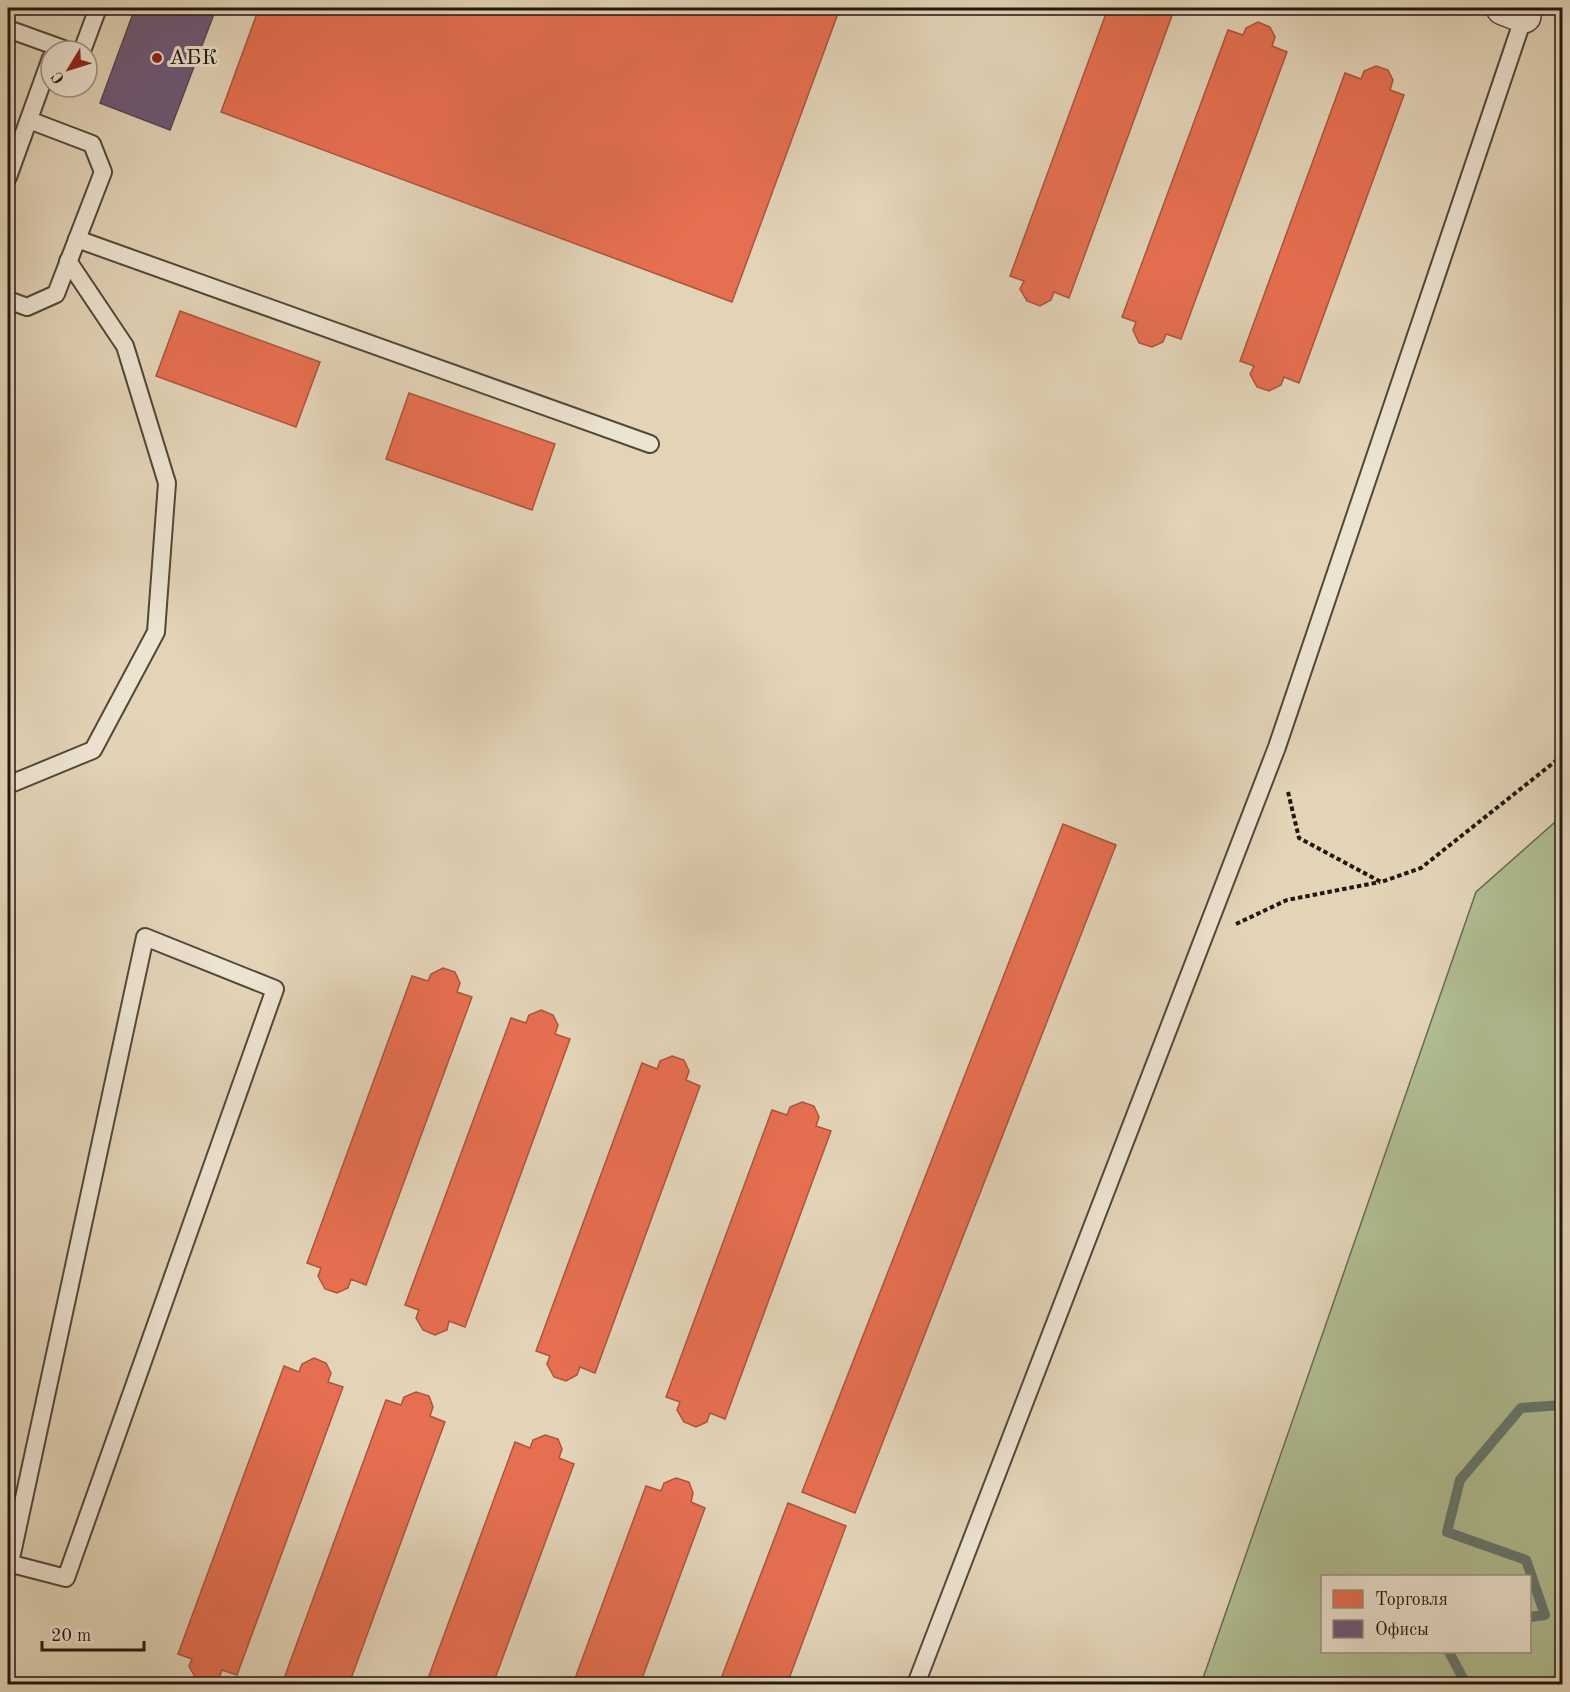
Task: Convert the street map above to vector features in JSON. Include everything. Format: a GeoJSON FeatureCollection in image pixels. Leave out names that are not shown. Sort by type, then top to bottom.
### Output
{"type":"FeatureCollection","features":[{"type":"Feature","properties":{"kind":"lane"},"geometry":{"type":"LineString","coordinates":[[86,39],[98,8]]}},
{"type":"Feature","properties":{"kind":"lane"},"geometry":{"type":"LineString","coordinates":[[916,1684],[1277,747],[1513,11]]}},
{"type":"Feature","properties":{"kind":"lane"},"geometry":{"type":"LineString","coordinates":[[8,29],[39,44]]}},
{"type":"Feature","properties":{"kind":"lane"},"geometry":{"type":"LineString","coordinates":[[8,177],[39,96]]}},
{"type":"Feature","properties":{"kind":"lane"},"geometry":{"type":"LineString","coordinates":[[8,300],[27,307],[56,294],[103,172],[92,144],[29,120]]}},
{"type":"Feature","properties":{"kind":"lane"},"geometry":{"type":"LineString","coordinates":[[77,239],[650,444]]}},
{"type":"Feature","properties":{"kind":"lane"},"geometry":{"type":"LineString","coordinates":[[8,785],[93,750],[156,632],[167,483],[125,346],[68,261]]}},
{"type":"Feature","properties":{"kind":"lane"},"geometry":{"type":"LineString","coordinates":[[144,937],[275,989],[66,1578],[8,1563],[144,937]]}},
{"type":"Feature","properties":{"kind":"path"},"geometry":{"type":"LineString","coordinates":[[1277,747],[1299,838],[1381,882]]}},
{"type":"Feature","properties":{"kind":"path"},"geometry":{"type":"LineString","coordinates":[[1203,940],[1287,900],[1381,882],[1421,868],[1563,756]]}},
{"type":"Feature","properties":{"kind":"green space"},"geometry":{"type":"Polygon","coordinates":[[[1562,816],[1562,1684],[1201,1684],[1476,892],[1562,816]]]}},
{"type":"Feature","properties":{"kind":"building: Торговля"},"geometry":{"type":"Polygon","coordinates":[[[259,8],[840,8],[732,302],[221,112],[259,8]]]}},
{"type":"Feature","properties":{"kind":"building: Торговля"},"geometry":{"type":"Polygon","coordinates":[[[1108,8],[1174,10],[1069,298],[1054,292],[1051,300],[1040,306],[1027,301],[1020,289],[1024,281],[1010,276],[1108,8]]]}},
{"type":"Feature","properties":{"kind":"building: Торговля"},"geometry":{"type":"Polygon","coordinates":[[[1258,22],[1270,27],[1275,37],[1272,46],[1287,52],[1181,339],[1166,334],[1163,342],[1152,347],[1139,343],[1133,330],[1136,322],[1122,317],[1228,30],[1243,35],[1246,28],[1258,22]]]}},
{"type":"Feature","properties":{"kind":"building: Торговля"},"geometry":{"type":"Polygon","coordinates":[[[1376,66],[1388,70],[1393,80],[1390,90],[1404,95],[1299,383],[1284,377],[1281,385],[1269,391],[1257,387],[1250,374],[1254,366],[1240,361],[1345,73],[1361,79],[1364,71],[1376,66]]]}},
{"type":"Feature","properties":{"kind":"building: Торговля"},"geometry":{"type":"Polygon","coordinates":[[[180,311],[320,362],[296,427],[156,376],[180,311]]]}},
{"type":"Feature","properties":{"kind":"building: Торговля"},"geometry":{"type":"Polygon","coordinates":[[[409,393],[555,444],[532,510],[386,459],[409,393]]]}},
{"type":"Feature","properties":{"kind":"building: Торговля"},"geometry":{"type":"Polygon","coordinates":[[[1063,824],[1116,845],[855,1513],[802,1492],[1063,824]]]}},
{"type":"Feature","properties":{"kind":"building: Торговля"},"geometry":{"type":"Polygon","coordinates":[[[443,968],[455,972],[460,983],[457,992],[472,997],[366,1285],[351,1279],[348,1288],[337,1293],[325,1289],[318,1276],[321,1268],[307,1263],[412,976],[428,981],[431,974],[443,968]]]}},
{"type":"Feature","properties":{"kind":"building: Торговля"},"geometry":{"type":"Polygon","coordinates":[[[541,1010],[553,1015],[558,1025],[555,1034],[570,1039],[465,1327],[449,1321],[447,1330],[435,1335],[423,1330],[416,1318],[419,1310],[405,1305],[511,1018],[526,1023],[529,1015],[541,1010]]]}},
{"type":"Feature","properties":{"kind":"building: Торговля"},"geometry":{"type":"Polygon","coordinates":[[[672,1056],[684,1060],[689,1071],[686,1080],[700,1086],[595,1373],[580,1367],[577,1375],[566,1381],[554,1377],[547,1364],[550,1356],[536,1351],[642,1063],[657,1069],[660,1061],[672,1056]]]}},
{"type":"Feature","properties":{"kind":"building: Торговля"},"geometry":{"type":"Polygon","coordinates":[[[802,1102],[814,1106],[819,1117],[816,1126],[831,1131],[725,1419],[710,1413],[707,1422],[696,1427],[684,1422],[677,1410],[680,1402],[666,1397],[772,1110],[787,1115],[790,1107],[802,1102]]]}},
{"type":"Feature","properties":{"kind":"building: Торговля"},"geometry":{"type":"Polygon","coordinates":[[[314,1358],[326,1363],[331,1373],[328,1382],[343,1387],[237,1675],[222,1670],[219,1678],[208,1683],[196,1679],[189,1666],[192,1659],[178,1654],[284,1366],[299,1372],[302,1364],[314,1358]]]}},
{"type":"Feature","properties":{"kind":"building: Торговля"},"geometry":{"type":"Polygon","coordinates":[[[416,1392],[429,1396],[433,1407],[430,1416],[445,1422],[349,1684],[282,1684],[386,1400],[401,1405],[404,1397],[416,1392]]]}},
{"type":"Feature","properties":{"kind":"building: Торговля"},"geometry":{"type":"Polygon","coordinates":[[[545,1435],[558,1439],[562,1449],[559,1458],[574,1464],[493,1684],[426,1684],[515,1442],[530,1448],[533,1440],[545,1435]]]}},
{"type":"Feature","properties":{"kind":"building: Торговля"},"geometry":{"type":"Polygon","coordinates":[[[676,1478],[689,1482],[693,1493],[691,1502],[705,1508],[640,1684],[573,1684],[646,1486],[661,1491],[664,1483],[676,1478]]]}},
{"type":"Feature","properties":{"kind":"building: Торговля"},"geometry":{"type":"Polygon","coordinates":[[[788,1503],[846,1526],[787,1684],[719,1684],[788,1503]]]}},
{"type":"Feature","properties":{"kind":"building: Офисы","name":"АБК"},"geometry":{"type":"Polygon","coordinates":[[[135,8],[198,8],[214,14],[170,130],[100,103],[135,8]]]}},
{"type":"Feature","properties":{"kind":"waterway"},"geometry":{"type":"LineString","coordinates":[[1531,1617],[1545,1615],[1526,1560],[1447,1532],[1460,1480],[1521,1408],[1562,1405]]}},
{"type":"Feature","properties":{"kind":"waterway"},"geometry":{"type":"LineString","coordinates":[[1450,1653],[1466,1684]]}},
{"type":"Feature","properties":{"kind":"place","name":"АБК"},"geometry":{"type":"Point","coordinates":[157,58]}}]}
